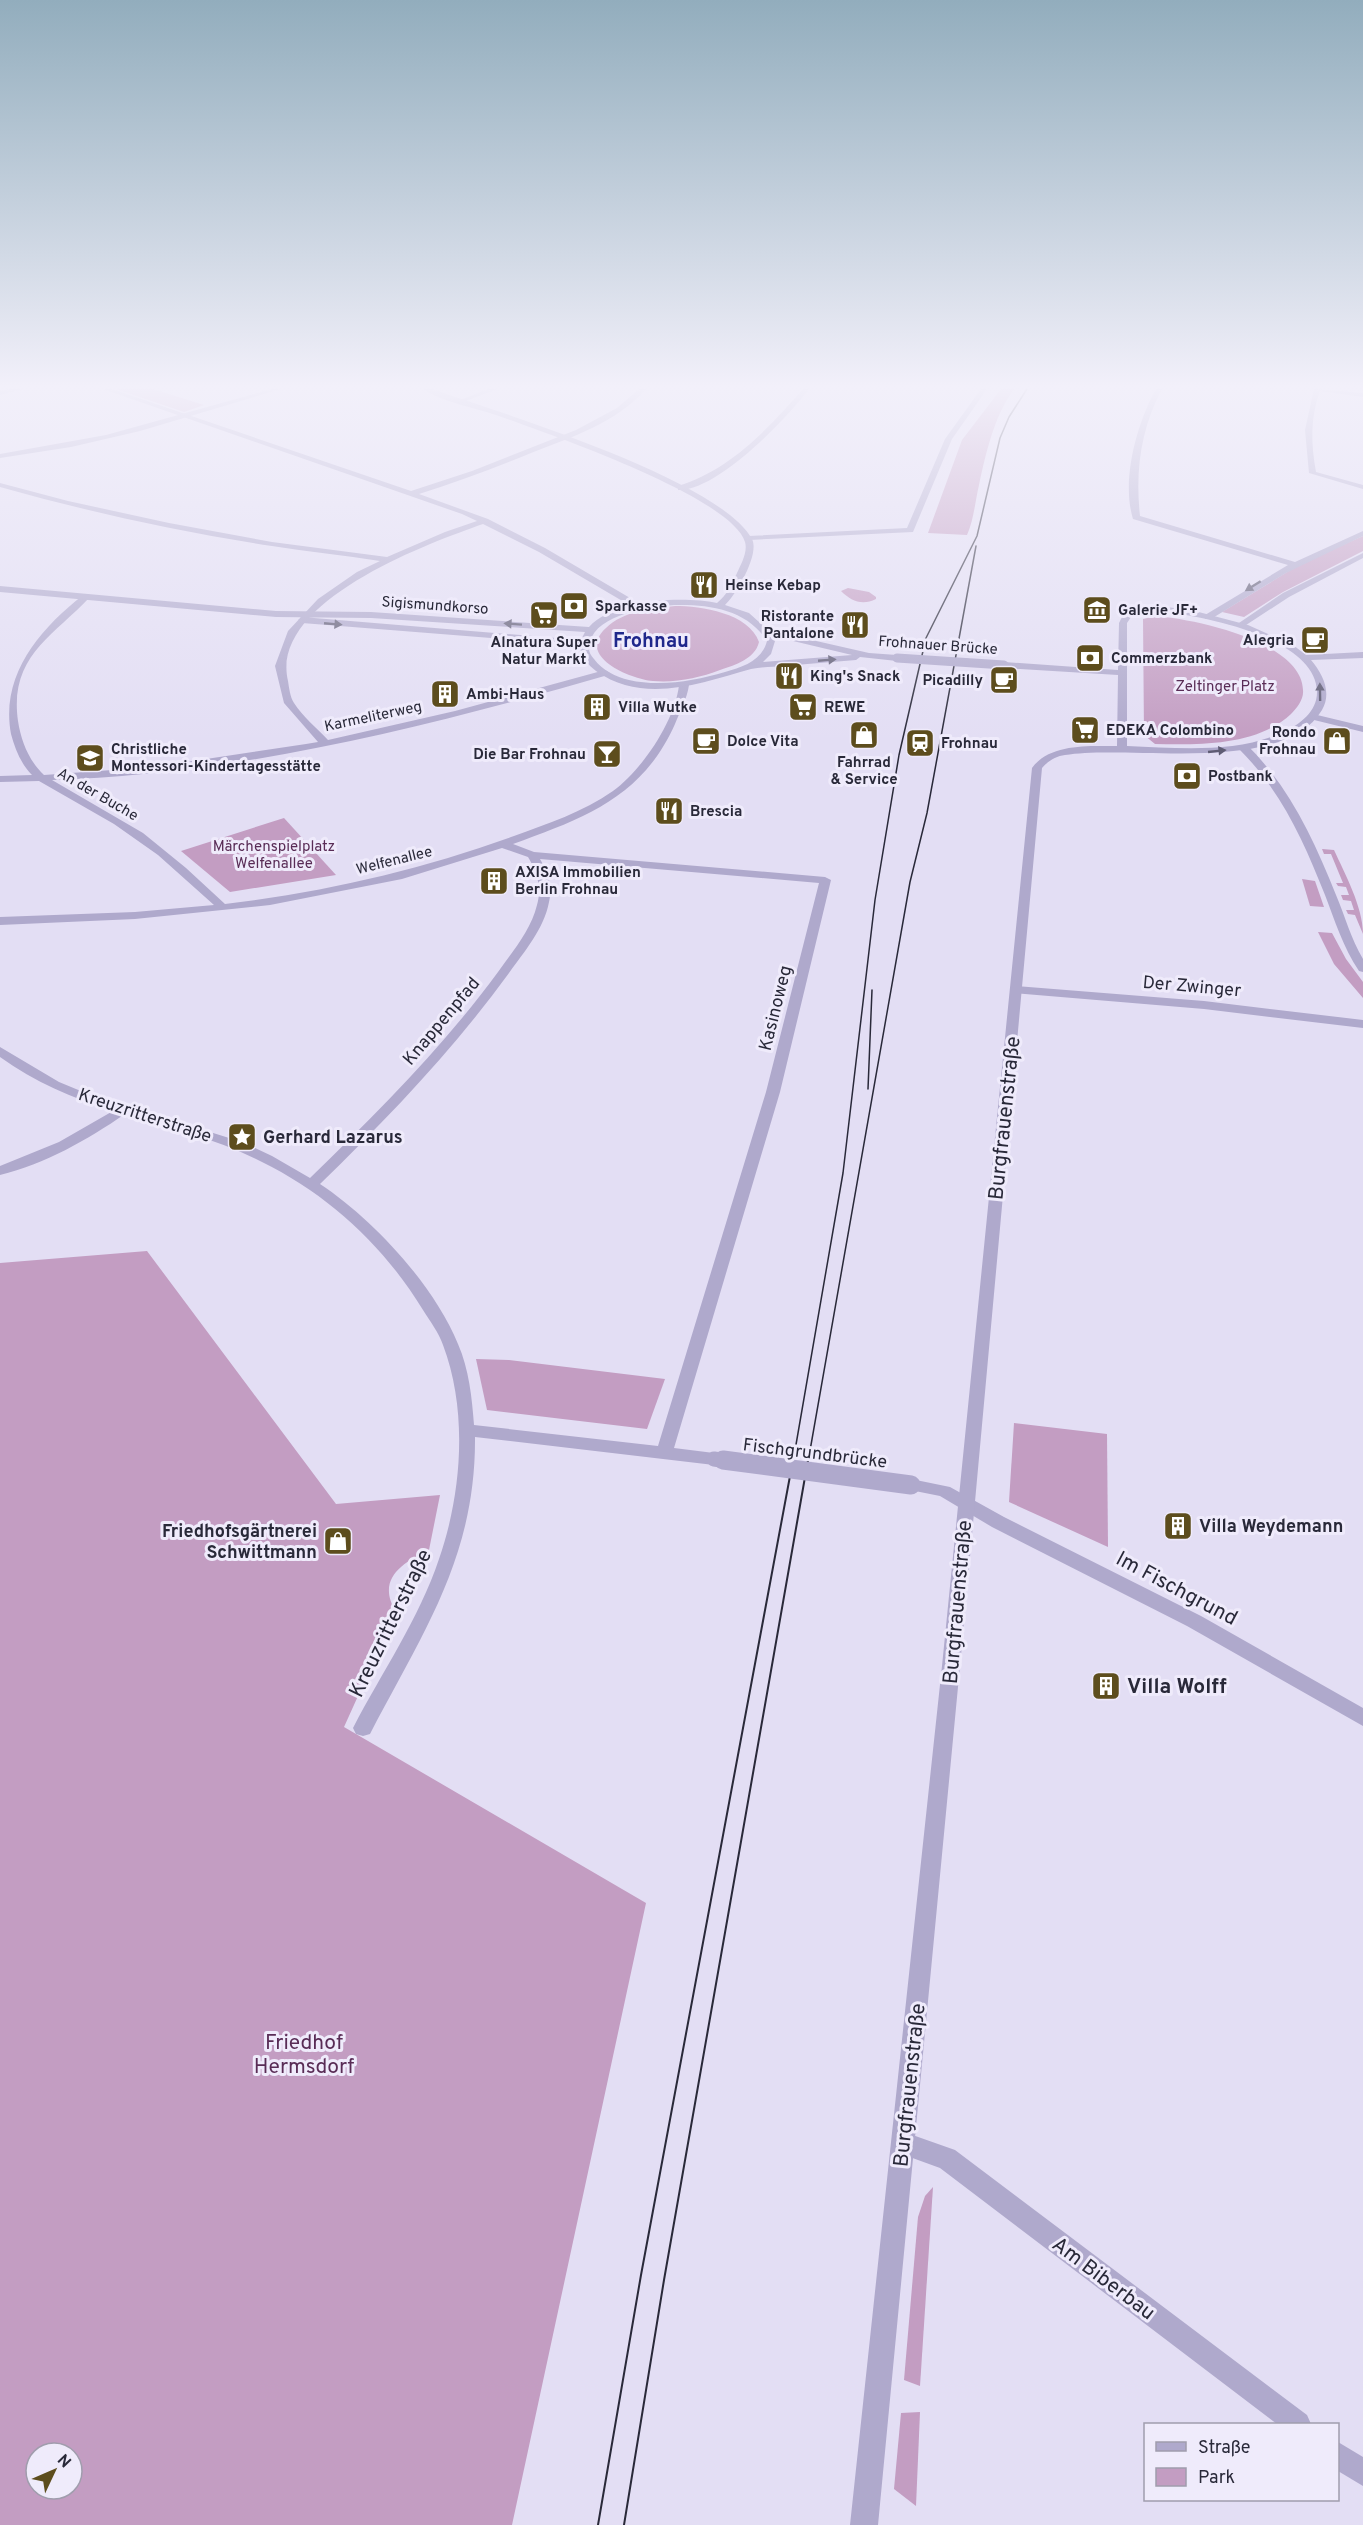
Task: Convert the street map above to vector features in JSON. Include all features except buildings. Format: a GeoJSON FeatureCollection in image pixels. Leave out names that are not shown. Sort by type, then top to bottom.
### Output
{"type":"FeatureCollection","features":[{"type":"Feature","properties":{"kind":"street"},"geometry":{"type":"LineString","coordinates":[[84,507],[272,544],[385,559]]}},
{"type":"Feature","properties":{"kind":"street"},"geometry":{"type":"LineString","coordinates":[[449,507],[485,521],[572,567],[639,607]]}},
{"type":"Feature","properties":{"kind":"street"},"geometry":{"type":"LineString","coordinates":[[712,507],[731,518],[749,538],[750,548],[728,598],[720,605]]}},
{"type":"Feature","properties":{"kind":"street"},"geometry":{"type":"LineString","coordinates":[[749,538],[910,530],[920,507]]}},
{"type":"Feature","properties":{"kind":"street"},"geometry":{"type":"LineString","coordinates":[[1136,507],[1136,517],[1293,564]]}},
{"type":"Feature","properties":{"kind":"street"},"geometry":{"type":"LineString","coordinates":[[324,742],[300,721],[281,688],[283,652],[304,617],[345,581],[385,559],[420,543],[485,521]]}},
{"type":"Feature","properties":{"kind":"street"},"geometry":{"type":"LineString","coordinates":[[1208,617],[1255,584],[1293,564],[1363,533]]}},
{"type":"Feature","properties":{"kind":"street"},"geometry":{"type":"LineString","coordinates":[[1239,625],[1286,595],[1363,555]]}},
{"type":"Feature","properties":{"kind":"street","name":"Sigismundkorso"},"geometry":{"type":"LineString","coordinates":[[0,589],[584,643]]}},
{"type":"Feature","properties":{"kind":"street","name":"An der Buche"},"geometry":{"type":"LineString","coordinates":[[85,598],[42,634],[14,677],[10,714],[25,757],[42,778],[95,807],[147,841],[222,907]]}},
{"type":"Feature","properties":{"kind":"street"},"geometry":{"type":"LineString","coordinates":[[681,602],[720,605],[746,617],[767,632],[869,656],[752,667],[684,685],[646,685],[605,673],[589,659],[584,643],[592,630],[608,617],[639,607],[681,602]]}},
{"type":"Feature","properties":{"kind":"street"},"geometry":{"type":"LineString","coordinates":[[1151,609],[1208,617],[1239,625],[1275,639],[1304,658],[1316,674],[1322,690],[1320,704],[1312,717],[1295,731],[1244,748],[1189,753],[1122,749],[1123,623],[1127,615],[1151,609]]}},
{"type":"Feature","properties":{"kind":"street","name":"Sigismundkorso"},"geometry":{"type":"LineString","coordinates":[[304,617],[371,615],[592,630]]}},
{"type":"Feature","properties":{"kind":"street"},"geometry":{"type":"LineString","coordinates":[[752,667],[768,653],[771,641],[767,632]]}},
{"type":"Feature","properties":{"kind":"street"},"geometry":{"type":"LineString","coordinates":[[1304,658],[1363,655]]}},
{"type":"Feature","properties":{"kind":"street","name":"Frohnauer Brücke"},"geometry":{"type":"LineString","coordinates":[[869,656],[1123,673]]}},
{"type":"Feature","properties":{"kind":"street","name":"Karmeliterweg"},"geometry":{"type":"LineString","coordinates":[[0,779],[117,774],[199,764],[324,742],[473,709],[605,673]]}},
{"type":"Feature","properties":{"kind":"street","name":"Welfenallee"},"geometry":{"type":"LineString","coordinates":[[0,921],[108,917],[222,907],[329,891],[432,867],[505,844],[582,813],[626,786],[655,756],[683,694],[684,685]]}},
{"type":"Feature","properties":{"kind":"street"},"geometry":{"type":"LineString","coordinates":[[1312,717],[1363,729]]}},
{"type":"Feature","properties":{"kind":"street"},"geometry":{"type":"LineString","coordinates":[[1244,748],[1274,782],[1308,839],[1349,947],[1363,968]]}},
{"type":"Feature","properties":{"kind":"street","name":"Burgfrauenstraße"},"geometry":{"type":"LineString","coordinates":[[864,2525],[904,2144],[1037,768],[1047,758],[1057,753],[1122,749]]}},
{"type":"Feature","properties":{"kind":"street","name":"Kasinoweg"},"geometry":{"type":"LineString","coordinates":[[505,844],[532,855],[825,880],[773,1092],[664,1453]]}},
{"type":"Feature","properties":{"kind":"street","name":"Knappenpfad"},"geometry":{"type":"LineString","coordinates":[[312,1184],[379,1118],[475,1014],[531,932],[541,912],[545,893],[544,880],[532,855]]}},
{"type":"Feature","properties":{"kind":"street","name":"Der Zwinger"},"geometry":{"type":"LineString","coordinates":[[1016,990],[1204,1005],[1363,1024]]}},
{"type":"Feature","properties":{"kind":"street","name":"Kreuzritterstraße"},"geometry":{"type":"LineString","coordinates":[[0,1051],[32,1073],[76,1094],[237,1145],[312,1184],[351,1213],[387,1247],[424,1297],[451,1345],[461,1381],[466,1430],[465,1476],[449,1558],[437,1587],[363,1728]]}},
{"type":"Feature","properties":{"kind":"street"},"geometry":{"type":"LineString","coordinates":[[0,1171],[46,1154],[79,1138],[123,1110]]}},
{"type":"Feature","properties":{"kind":"street"},"geometry":{"type":"LineString","coordinates":[[466,1430],[664,1453]]}},
{"type":"Feature","properties":{"kind":"street","name":"Fischgrundbrücke"},"geometry":{"type":"LineString","coordinates":[[664,1453],[911,1485],[944,1491],[966,1503]]}},
{"type":"Feature","properties":{"kind":"street","name":"Im Fischgrund"},"geometry":{"type":"LineString","coordinates":[[966,1503],[998,1522],[1194,1621],[1363,1718]]}},
{"type":"Feature","properties":{"kind":"street","name":"Am Biberbau"},"geometry":{"type":"LineString","coordinates":[[904,2144],[947,2158],[1297,2423]]}},
{"type":"Feature","properties":{"kind":"street"},"geometry":{"type":"LineString","coordinates":[[1339,2456],[1363,2473]]}},
{"type":"Feature","properties":{"kind":"green space"},"geometry":{"type":"Polygon","coordinates":[[[938,507],[975,507],[967,535],[928,533],[938,507]]]}},
{"type":"Feature","properties":{"kind":"green space"},"geometry":{"type":"Polygon","coordinates":[[[1363,536],[1363,551],[1283,592],[1244,617],[1222,612],[1302,563],[1363,536]]]}},
{"type":"Feature","properties":{"kind":"green space"},"geometry":{"type":"Polygon","coordinates":[[[848,588],[869,592],[876,599],[866,602],[853,600],[841,591],[848,588]]]}},
{"type":"Feature","properties":{"kind":"green space"},"geometry":{"type":"Polygon","coordinates":[[[675,606],[710,610],[735,618],[754,632],[759,642],[757,648],[749,657],[732,666],[679,681],[653,681],[632,676],[620,671],[601,657],[597,648],[598,638],[613,622],[639,611],[675,606]]]}},
{"type":"Feature","properties":{"kind":"green space","name":"Zeltinger Platz"},"geometry":{"type":"Polygon","coordinates":[[[1156,616],[1219,628],[1266,646],[1285,658],[1298,673],[1303,690],[1300,703],[1277,725],[1244,738],[1208,743],[1155,744],[1144,735],[1143,619],[1156,616]]]}},
{"type":"Feature","properties":{"kind":"green space","name":"Märchenspielplatz Welfenallee"},"geometry":{"type":"Polygon","coordinates":[[[284,818],[336,875],[230,892],[181,851],[284,818]]]}},
{"type":"Feature","properties":{"kind":"green space"},"geometry":{"type":"Polygon","coordinates":[[[1322,849],[1334,850],[1357,902],[1363,934],[1355,915],[1348,914],[1346,910],[1354,910],[1351,901],[1343,900],[1341,895],[1349,895],[1346,887],[1338,886],[1336,883],[1343,883],[1331,854],[1324,854],[1322,849]]]}},
{"type":"Feature","properties":{"kind":"green space"},"geometry":{"type":"Polygon","coordinates":[[[1302,879],[1315,881],[1324,907],[1310,906],[1302,879]]]}},
{"type":"Feature","properties":{"kind":"green space"},"geometry":{"type":"Polygon","coordinates":[[[1318,932],[1332,933],[1346,959],[1363,982],[1363,998],[1334,964],[1318,932]]]}},
{"type":"Feature","properties":{"kind":"green space","name":"Friedhof Hermsdorf"},"geometry":{"type":"Polygon","coordinates":[[[147,1251],[336,1504],[440,1495],[429,1550],[401,1567],[391,1581],[389,1590],[396,1612],[344,1727],[646,1903],[512,2525],[0,2525],[0,1263],[147,1251]]]}},
{"type":"Feature","properties":{"kind":"green space"},"geometry":{"type":"Polygon","coordinates":[[[476,1359],[509,1360],[665,1379],[647,1429],[487,1410],[476,1359]]]}},
{"type":"Feature","properties":{"kind":"green space"},"geometry":{"type":"Polygon","coordinates":[[[1014,1423],[1107,1434],[1108,1547],[1009,1502],[1014,1423]]]}},
{"type":"Feature","properties":{"kind":"green space"},"geometry":{"type":"Polygon","coordinates":[[[933,2187],[920,2386],[904,2380],[918,2217],[925,2196],[933,2187]]]}},
{"type":"Feature","properties":{"kind":"green space"},"geometry":{"type":"Polygon","coordinates":[[[920,2412],[916,2506],[894,2489],[901,2413],[920,2412]]]}},
{"type":"Feature","properties":{"kind":"tram line"},"geometry":{"type":"LineString","coordinates":[[793,1462],[843,1173],[875,900],[899,755],[926,638],[977,536],[984,507]]}},
{"type":"Feature","properties":{"kind":"tram line"},"geometry":{"type":"LineString","coordinates":[[808,1462],[910,882],[927,813],[976,546]]}},
{"type":"Feature","properties":{"kind":"tram line"},"geometry":{"type":"LineString","coordinates":[[868,1089],[872,990]]}},
{"type":"Feature","properties":{"kind":"tram line"},"geometry":{"type":"LineString","coordinates":[[598,2525],[641,2275],[793,1460]]}},
{"type":"Feature","properties":{"kind":"tram line"},"geometry":{"type":"LineString","coordinates":[[624,2525],[664,2280],[808,1460]]}},
{"type":"Feature","properties":{"kind":"place","name":"Heinse Kebap"},"geometry":{"type":"Point","coordinates":[704,585]}},
{"type":"Feature","properties":{"kind":"place","name":"Sparkasse"},"geometry":{"type":"Point","coordinates":[574,606]}},
{"type":"Feature","properties":{"kind":"place","name":"Galerie JF+"},"geometry":{"type":"Point","coordinates":[1097,610]}},
{"type":"Feature","properties":{"kind":"place","name":"Alnatura Super Natur Markt"},"geometry":{"type":"Point","coordinates":[544,615]}},
{"type":"Feature","properties":{"kind":"place","name":"Ristorante Pantalone"},"geometry":{"type":"Point","coordinates":[855,625]}},
{"type":"Feature","properties":{"kind":"place","name":"Alegria"},"geometry":{"type":"Point","coordinates":[1315,640]}},
{"type":"Feature","properties":{"kind":"place","name":"Commerzbank"},"geometry":{"type":"Point","coordinates":[1090,658]}},
{"type":"Feature","properties":{"kind":"place","name":"King's Snack"},"geometry":{"type":"Point","coordinates":[789,676]}},
{"type":"Feature","properties":{"kind":"place","name":"Picadilly"},"geometry":{"type":"Point","coordinates":[1004,680]}},
{"type":"Feature","properties":{"kind":"place","name":"Ambi-Haus"},"geometry":{"type":"Point","coordinates":[445,694]}},
{"type":"Feature","properties":{"kind":"place","name":"Villa Wutke"},"geometry":{"type":"Point","coordinates":[597,707]}},
{"type":"Feature","properties":{"kind":"place","name":"REWE"},"geometry":{"type":"Point","coordinates":[803,707]}},
{"type":"Feature","properties":{"kind":"place","name":"EDEKA Colombino"},"geometry":{"type":"Point","coordinates":[1085,730]}},
{"type":"Feature","properties":{"kind":"place","name":"Fahrrad & Service"},"geometry":{"type":"Point","coordinates":[864,735]}},
{"type":"Feature","properties":{"kind":"place","name":"Dolce Vita"},"geometry":{"type":"Point","coordinates":[706,741]}},
{"type":"Feature","properties":{"kind":"place","name":"Rondo Frohnau"},"geometry":{"type":"Point","coordinates":[1337,741]}},
{"type":"Feature","properties":{"kind":"place","name":"Frohnau"},"geometry":{"type":"Point","coordinates":[920,743]}},
{"type":"Feature","properties":{"kind":"place","name":"Die Bar Frohnau"},"geometry":{"type":"Point","coordinates":[607,754]}},
{"type":"Feature","properties":{"kind":"place","name":"Christliche Montessori-Kindertagesstätte"},"geometry":{"type":"Point","coordinates":[90,758]}},
{"type":"Feature","properties":{"kind":"place","name":"Postbank"},"geometry":{"type":"Point","coordinates":[1187,776]}},
{"type":"Feature","properties":{"kind":"place","name":"Brescia"},"geometry":{"type":"Point","coordinates":[669,811]}},
{"type":"Feature","properties":{"kind":"place","name":"AXISA Immobilien Berlin Frohnau"},"geometry":{"type":"Point","coordinates":[494,881]}},
{"type":"Feature","properties":{"kind":"place","name":"Gerhard Lazarus"},"geometry":{"type":"Point","coordinates":[242,1137]}},
{"type":"Feature","properties":{"kind":"place","name":"Villa Weydemann"},"geometry":{"type":"Point","coordinates":[1178,1526]}},
{"type":"Feature","properties":{"kind":"place","name":"Friedhofsgärtnerei Schwittmann"},"geometry":{"type":"Point","coordinates":[338,1541]}},
{"type":"Feature","properties":{"kind":"place","name":"Villa Wolff"},"geometry":{"type":"Point","coordinates":[1106,1686]}},
{"type":"Feature","properties":{"kind":"district","name":"Frohnau"},"geometry":{"type":"Point","coordinates":[651,640]}}]}
